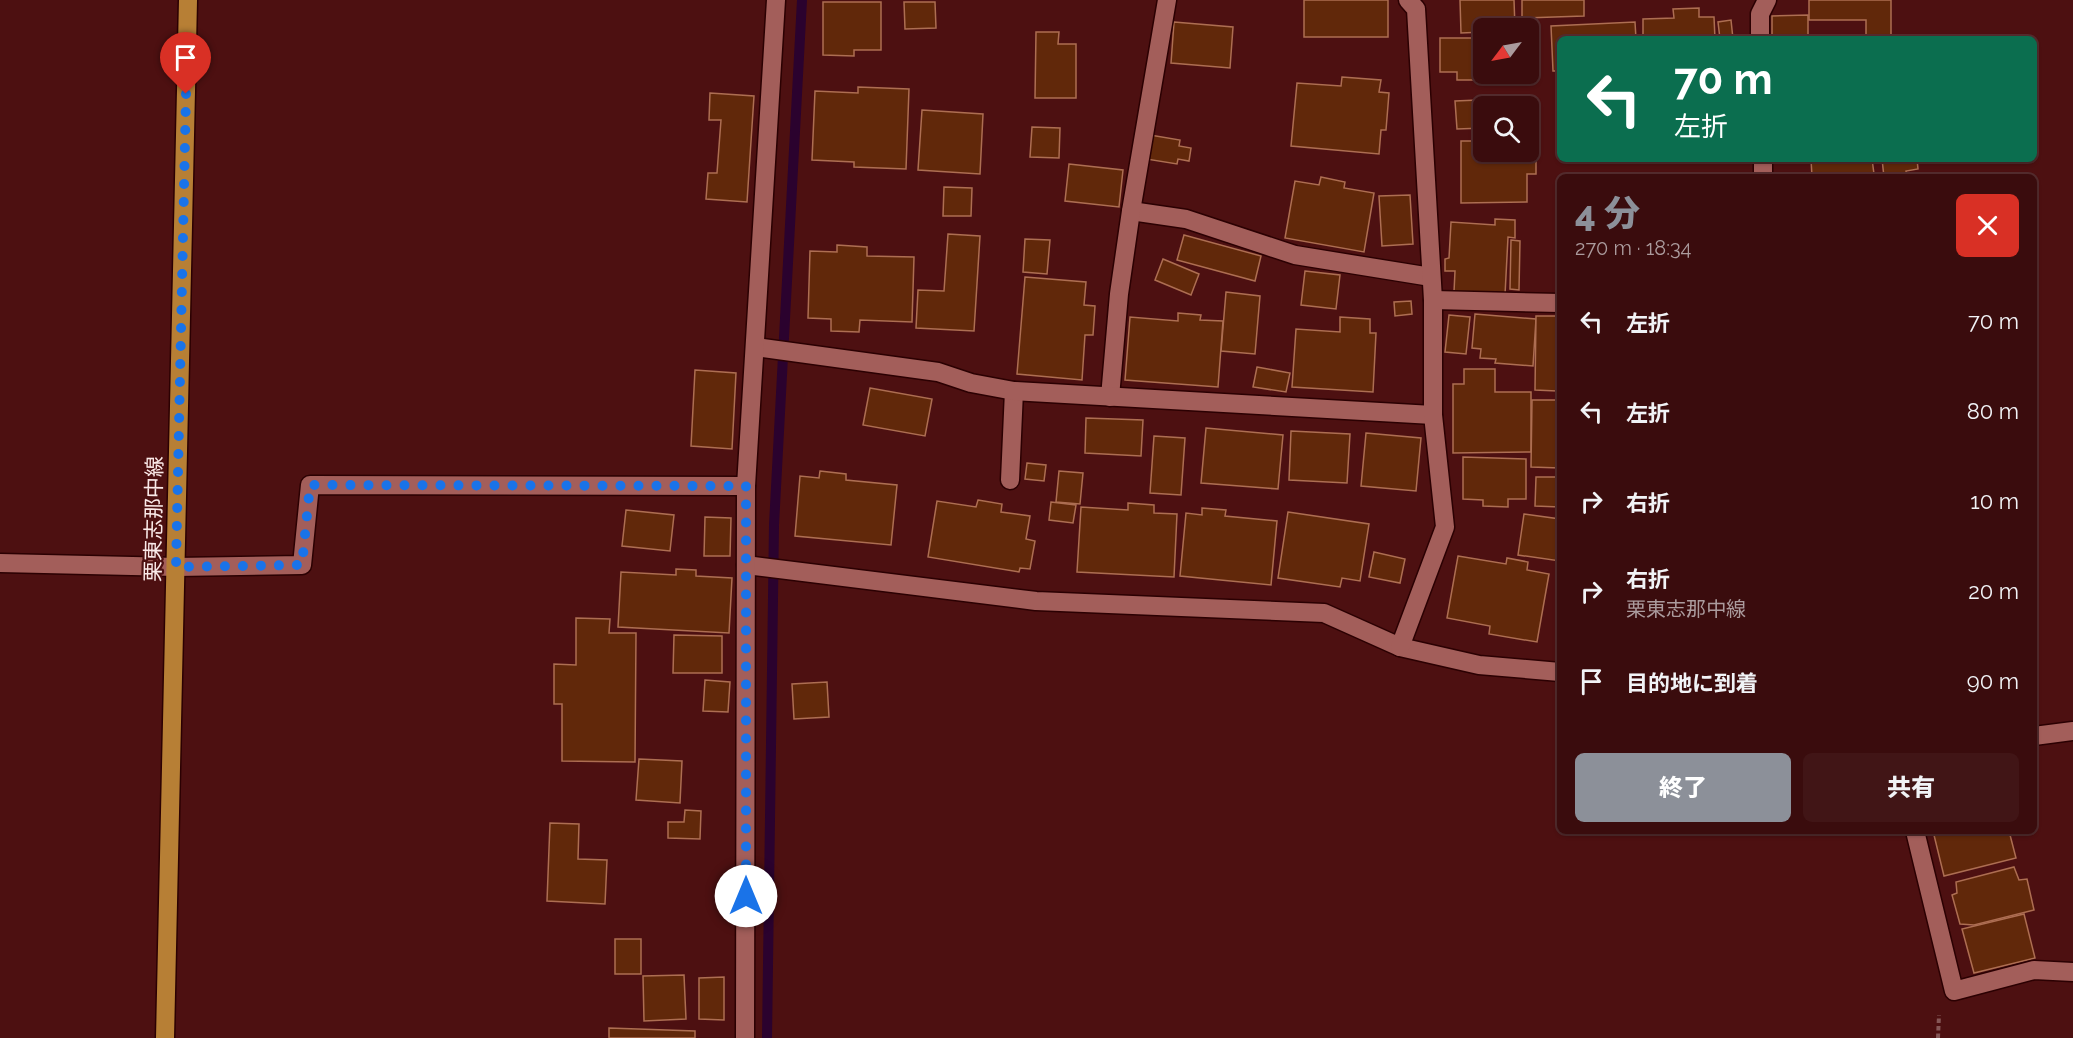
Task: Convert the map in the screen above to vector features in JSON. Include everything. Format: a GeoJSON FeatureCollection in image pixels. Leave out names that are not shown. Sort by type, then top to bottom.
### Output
{"type":"FeatureCollection","features":[{"type":"Feature","properties":{"kind":"main road","name":"栗東志那中線"},"geometry":{"type":"LineString","coordinates":[[165,1038],[188,0]]}},
{"type":"Feature","properties":{"kind":"street"},"geometry":{"type":"LineString","coordinates":[[745,1038],[746,486],[776,0]]}},
{"type":"Feature","properties":{"kind":"street"},"geometry":{"type":"LineString","coordinates":[[1110,397],[1119,294],[1167,0]]}},
{"type":"Feature","properties":{"kind":"street"},"geometry":{"type":"LineString","coordinates":[[1400,646],[1445,527],[1433,415],[1433,300],[1416,9],[1408,0]]}},
{"type":"Feature","properties":{"kind":"street"},"geometry":{"type":"LineString","coordinates":[[1760,36],[1760,14],[1767,0]]}},
{"type":"Feature","properties":{"kind":"street"},"geometry":{"type":"LineString","coordinates":[[1131,211],[1186,219],[1295,255],[1431,277]]}},
{"type":"Feature","properties":{"kind":"street"},"geometry":{"type":"LineString","coordinates":[[1433,300],[1557,303]]}},
{"type":"Feature","properties":{"kind":"street"},"geometry":{"type":"LineString","coordinates":[[755,347],[939,372],[971,383],[1014,391],[1433,415]]}},
{"type":"Feature","properties":{"kind":"street"},"geometry":{"type":"LineString","coordinates":[[1010,480],[1014,391]]}},
{"type":"Feature","properties":{"kind":"street"},"geometry":{"type":"LineString","coordinates":[[0,563],[176,567],[302,565],[310,485],[746,486]]}},
{"type":"Feature","properties":{"kind":"street"},"geometry":{"type":"LineString","coordinates":[[746,565],[1036,601],[1324,613],[1400,646],[1479,665],[1557,672]]}},
{"type":"Feature","properties":{"kind":"street"},"geometry":{"type":"LineString","coordinates":[[2037,736],[2073,731]]}},
{"type":"Feature","properties":{"kind":"street"},"geometry":{"type":"LineString","coordinates":[[1916,834],[1954,991],[2034,970],[2073,972]]}},
{"type":"Feature","properties":{"kind":"building"},"geometry":{"type":"Polygon","coordinates":[[[1304,0],[1388,0],[1388,37],[1304,37],[1304,0]]]}},
{"type":"Feature","properties":{"kind":"building"},"geometry":{"type":"Polygon","coordinates":[[[1460,0],[1514,0],[1515,18],[1473,18],[1473,32],[1461,33],[1460,0]]]}},
{"type":"Feature","properties":{"kind":"building"},"geometry":{"type":"Polygon","coordinates":[[[1522,0],[1584,0],[1584,16],[1522,18],[1522,0]]]}},
{"type":"Feature","properties":{"kind":"building"},"geometry":{"type":"Polygon","coordinates":[[[1809,0],[1891,0],[1891,36],[1866,36],[1866,20],[1809,20],[1809,0]]]}},
{"type":"Feature","properties":{"kind":"building"},"geometry":{"type":"Polygon","coordinates":[[[823,2],[881,2],[881,50],[854,50],[854,56],[823,55],[823,2]]]}},
{"type":"Feature","properties":{"kind":"building"},"geometry":{"type":"Polygon","coordinates":[[[904,2],[935,2],[936,28],[905,29],[904,2]]]}},
{"type":"Feature","properties":{"kind":"building"},"geometry":{"type":"Polygon","coordinates":[[[1699,8],[1699,17],[1714,17],[1715,36],[1643,36],[1643,19],[1674,18],[1673,9],[1699,8]]]}},
{"type":"Feature","properties":{"kind":"building"},"geometry":{"type":"Polygon","coordinates":[[[1808,15],[1808,36],[1772,36],[1772,16],[1808,15]]]}},
{"type":"Feature","properties":{"kind":"building"},"geometry":{"type":"Polygon","coordinates":[[[1731,20],[1733,36],[1720,36],[1718,22],[1731,20]]]}},
{"type":"Feature","properties":{"kind":"building"},"geometry":{"type":"Polygon","coordinates":[[[1174,22],[1233,27],[1230,68],[1171,63],[1174,22]]]}},
{"type":"Feature","properties":{"kind":"building"},"geometry":{"type":"Polygon","coordinates":[[[1635,22],[1636,36],[1557,36],[1557,71],[1553,71],[1551,26],[1635,22]]]}},
{"type":"Feature","properties":{"kind":"building"},"geometry":{"type":"Polygon","coordinates":[[[1036,32],[1059,32],[1058,44],[1076,44],[1076,98],[1035,98],[1036,32]]]}},
{"type":"Feature","properties":{"kind":"building"},"geometry":{"type":"Polygon","coordinates":[[[1440,38],[1473,38],[1473,80],[1457,80],[1457,72],[1440,72],[1440,38]]]}},
{"type":"Feature","properties":{"kind":"building"},"geometry":{"type":"Polygon","coordinates":[[[1342,77],[1381,80],[1379,92],[1389,93],[1386,130],[1381,130],[1379,154],[1291,146],[1297,83],[1341,86],[1342,77]]]}},
{"type":"Feature","properties":{"kind":"building"},"geometry":{"type":"Polygon","coordinates":[[[858,87],[909,89],[906,169],[854,167],[854,162],[812,160],[815,91],[858,93],[858,87]]]}},
{"type":"Feature","properties":{"kind":"building"},"geometry":{"type":"Polygon","coordinates":[[[710,93],[754,96],[747,202],[706,199],[708,173],[717,173],[721,120],[709,120],[710,93]]]}},
{"type":"Feature","properties":{"kind":"building"},"geometry":{"type":"Polygon","coordinates":[[[1473,100],[1473,128],[1457,129],[1455,101],[1473,100]]]}},
{"type":"Feature","properties":{"kind":"building"},"geometry":{"type":"Polygon","coordinates":[[[922,110],[983,114],[980,174],[918,170],[922,110]]]}},
{"type":"Feature","properties":{"kind":"building"},"geometry":{"type":"Polygon","coordinates":[[[1032,127],[1060,128],[1059,158],[1030,157],[1032,127]]]}},
{"type":"Feature","properties":{"kind":"building"},"geometry":{"type":"Polygon","coordinates":[[[1150,135],[1180,140],[1179,146],[1191,148],[1189,161],[1178,159],[1177,164],[1146,159],[1150,135]]]}},
{"type":"Feature","properties":{"kind":"building"},"geometry":{"type":"Polygon","coordinates":[[[1461,141],[1473,141],[1473,162],[1536,162],[1536,174],[1527,174],[1527,202],[1461,203],[1461,141]]]}},
{"type":"Feature","properties":{"kind":"building"},"geometry":{"type":"Polygon","coordinates":[[[1811,162],[1872,162],[1874,174],[1812,174],[1811,162]]]}},
{"type":"Feature","properties":{"kind":"building"},"geometry":{"type":"Polygon","coordinates":[[[1882,162],[1917,162],[1918,169],[1906,171],[1906,174],[1884,174],[1882,162]]]}},
{"type":"Feature","properties":{"kind":"building"},"geometry":{"type":"Polygon","coordinates":[[[1069,164],[1123,170],[1119,207],[1065,201],[1069,164]]]}},
{"type":"Feature","properties":{"kind":"building"},"geometry":{"type":"Polygon","coordinates":[[[1321,177],[1345,182],[1344,188],[1374,193],[1364,252],[1285,238],[1295,181],[1319,185],[1321,177]]]}},
{"type":"Feature","properties":{"kind":"building"},"geometry":{"type":"Polygon","coordinates":[[[944,187],[972,188],[971,216],[943,216],[944,187]]]}},
{"type":"Feature","properties":{"kind":"building"},"geometry":{"type":"Polygon","coordinates":[[[1410,195],[1413,244],[1382,246],[1379,196],[1410,195]]]}},
{"type":"Feature","properties":{"kind":"building"},"geometry":{"type":"Polygon","coordinates":[[[1495,219],[1515,220],[1515,238],[1508,237],[1505,295],[1454,292],[1455,271],[1445,271],[1445,259],[1449,258],[1451,222],[1495,225],[1495,219]]]}},
{"type":"Feature","properties":{"kind":"building"},"geometry":{"type":"Polygon","coordinates":[[[948,234],[980,236],[974,331],[916,328],[918,290],[944,291],[948,234]]]}},
{"type":"Feature","properties":{"kind":"building"},"geometry":{"type":"Polygon","coordinates":[[[1184,235],[1261,256],[1255,281],[1177,260],[1184,235]]]}},
{"type":"Feature","properties":{"kind":"building"},"geometry":{"type":"Polygon","coordinates":[[[1025,239],[1050,240],[1047,274],[1023,272],[1025,239]]]}},
{"type":"Feature","properties":{"kind":"building"},"geometry":{"type":"Polygon","coordinates":[[[1511,240],[1520,241],[1519,290],[1510,289],[1511,240]]]}},
{"type":"Feature","properties":{"kind":"building"},"geometry":{"type":"Polygon","coordinates":[[[837,245],[867,247],[867,256],[914,257],[912,322],[860,320],[859,332],[831,331],[831,319],[808,318],[810,251],[837,252],[837,245]]]}},
{"type":"Feature","properties":{"kind":"building"},"geometry":{"type":"Polygon","coordinates":[[[1163,259],[1199,274],[1191,295],[1155,280],[1163,259]]]}},
{"type":"Feature","properties":{"kind":"building"},"geometry":{"type":"Polygon","coordinates":[[[1305,271],[1340,275],[1336,309],[1301,305],[1305,271]]]}},
{"type":"Feature","properties":{"kind":"building"},"geometry":{"type":"Polygon","coordinates":[[[1025,277],[1086,282],[1084,305],[1095,306],[1093,335],[1085,335],[1082,380],[1017,374],[1025,277]]]}},
{"type":"Feature","properties":{"kind":"building"},"geometry":{"type":"Polygon","coordinates":[[[1226,292],[1260,296],[1255,354],[1221,351],[1226,292]]]}},
{"type":"Feature","properties":{"kind":"building"},"geometry":{"type":"Polygon","coordinates":[[[1411,301],[1412,314],[1395,316],[1394,302],[1411,301]]]}},
{"type":"Feature","properties":{"kind":"building"},"geometry":{"type":"Polygon","coordinates":[[[1178,313],[1201,315],[1200,320],[1223,321],[1218,387],[1125,380],[1130,317],[1178,321],[1178,313]]]}},
{"type":"Feature","properties":{"kind":"building"},"geometry":{"type":"Polygon","coordinates":[[[1475,314],[1536,319],[1533,366],[1495,363],[1496,359],[1480,358],[1481,349],[1472,348],[1475,314]]]}},
{"type":"Feature","properties":{"kind":"building"},"geometry":{"type":"Polygon","coordinates":[[[1449,315],[1470,317],[1466,354],[1445,352],[1449,315]]]}},
{"type":"Feature","properties":{"kind":"building"},"geometry":{"type":"Polygon","coordinates":[[[1536,316],[1557,316],[1557,391],[1535,390],[1536,316]]]}},
{"type":"Feature","properties":{"kind":"building"},"geometry":{"type":"Polygon","coordinates":[[[1340,317],[1370,319],[1370,333],[1376,333],[1373,392],[1292,387],[1296,329],[1340,332],[1340,317]]]}},
{"type":"Feature","properties":{"kind":"building"},"geometry":{"type":"Polygon","coordinates":[[[1257,367],[1290,373],[1286,392],[1253,387],[1257,367]]]}},
{"type":"Feature","properties":{"kind":"building"},"geometry":{"type":"Polygon","coordinates":[[[1464,369],[1495,369],[1495,392],[1531,392],[1531,452],[1453,453],[1453,384],[1464,384],[1464,369]]]}},
{"type":"Feature","properties":{"kind":"building"},"geometry":{"type":"Polygon","coordinates":[[[695,370],[736,373],[732,449],[691,446],[695,370]]]}},
{"type":"Feature","properties":{"kind":"building"},"geometry":{"type":"Polygon","coordinates":[[[870,388],[932,399],[925,436],[863,425],[870,388]]]}},
{"type":"Feature","properties":{"kind":"building"},"geometry":{"type":"Polygon","coordinates":[[[1532,400],[1557,400],[1557,468],[1531,467],[1532,400]]]}},
{"type":"Feature","properties":{"kind":"building"},"geometry":{"type":"Polygon","coordinates":[[[1086,418],[1143,420],[1141,456],[1085,453],[1086,418]]]}},
{"type":"Feature","properties":{"kind":"building"},"geometry":{"type":"Polygon","coordinates":[[[1206,428],[1283,435],[1278,489],[1201,483],[1206,428]]]}},
{"type":"Feature","properties":{"kind":"building"},"geometry":{"type":"Polygon","coordinates":[[[1291,431],[1350,434],[1347,483],[1289,480],[1291,431]]]}},
{"type":"Feature","properties":{"kind":"building"},"geometry":{"type":"Polygon","coordinates":[[[1366,433],[1421,438],[1416,491],[1361,486],[1366,433]]]}},
{"type":"Feature","properties":{"kind":"building"},"geometry":{"type":"Polygon","coordinates":[[[1154,436],[1185,438],[1181,495],[1150,493],[1154,436]]]}},
{"type":"Feature","properties":{"kind":"building"},"geometry":{"type":"Polygon","coordinates":[[[1463,457],[1526,459],[1526,499],[1508,499],[1508,507],[1483,506],[1483,500],[1463,499],[1463,457]]]}},
{"type":"Feature","properties":{"kind":"building"},"geometry":{"type":"Polygon","coordinates":[[[1027,463],[1046,465],[1044,481],[1025,479],[1027,463]]]}},
{"type":"Feature","properties":{"kind":"building"},"geometry":{"type":"Polygon","coordinates":[[[820,471],[846,474],[846,480],[897,485],[891,545],[795,536],[800,476],[819,478],[820,471]]]}},
{"type":"Feature","properties":{"kind":"building"},"geometry":{"type":"Polygon","coordinates":[[[1059,471],[1083,473],[1080,504],[1056,502],[1059,471]]]}},
{"type":"Feature","properties":{"kind":"building"},"geometry":{"type":"Polygon","coordinates":[[[1536,477],[1557,477],[1557,507],[1535,506],[1536,477]]]}},
{"type":"Feature","properties":{"kind":"building"},"geometry":{"type":"Polygon","coordinates":[[[978,500],[1002,504],[1001,512],[1030,516],[1026,539],[1035,541],[1030,569],[1020,568],[1019,572],[928,557],[937,501],[976,507],[978,500]]]}},
{"type":"Feature","properties":{"kind":"building"},"geometry":{"type":"Polygon","coordinates":[[[1051,502],[1076,505],[1073,523],[1049,520],[1051,502]]]}},
{"type":"Feature","properties":{"kind":"building"},"geometry":{"type":"Polygon","coordinates":[[[1128,503],[1154,505],[1154,513],[1177,514],[1174,577],[1077,572],[1081,507],[1128,510],[1128,503]]]}},
{"type":"Feature","properties":{"kind":"building"},"geometry":{"type":"Polygon","coordinates":[[[1202,508],[1226,510],[1225,516],[1277,521],[1271,585],[1180,576],[1186,513],[1202,515],[1202,508]]]}},
{"type":"Feature","properties":{"kind":"building"},"geometry":{"type":"Polygon","coordinates":[[[626,510],[674,515],[670,551],[622,546],[626,510]]]}},
{"type":"Feature","properties":{"kind":"building"},"geometry":{"type":"Polygon","coordinates":[[[1288,512],[1369,524],[1360,581],[1342,578],[1340,587],[1278,578],[1288,512]]]}},
{"type":"Feature","properties":{"kind":"building"},"geometry":{"type":"Polygon","coordinates":[[[1524,514],[1557,519],[1557,561],[1518,555],[1524,514]]]}},
{"type":"Feature","properties":{"kind":"building"},"geometry":{"type":"Polygon","coordinates":[[[705,517],[731,518],[730,556],[704,556],[705,517]]]}},
{"type":"Feature","properties":{"kind":"building"},"geometry":{"type":"Polygon","coordinates":[[[1374,552],[1405,559],[1400,583],[1369,577],[1374,552]]]}},
{"type":"Feature","properties":{"kind":"building"},"geometry":{"type":"Polygon","coordinates":[[[1458,556],[1506,564],[1507,558],[1528,562],[1527,570],[1549,574],[1537,642],[1489,634],[1490,626],[1447,618],[1458,556]]]}},
{"type":"Feature","properties":{"kind":"building"},"geometry":{"type":"Polygon","coordinates":[[[676,569],[696,570],[696,576],[732,578],[729,633],[618,627],[621,572],[676,575],[676,569]]]}},
{"type":"Feature","properties":{"kind":"building"},"geometry":{"type":"Polygon","coordinates":[[[576,618],[610,619],[609,633],[636,633],[635,762],[562,761],[562,704],[554,704],[554,664],[576,665],[576,618]]]}},
{"type":"Feature","properties":{"kind":"building"},"geometry":{"type":"Polygon","coordinates":[[[674,635],[722,636],[722,673],[673,673],[674,635]]]}},
{"type":"Feature","properties":{"kind":"building"},"geometry":{"type":"Polygon","coordinates":[[[705,680],[730,682],[728,712],[703,711],[705,680]]]}},
{"type":"Feature","properties":{"kind":"building"},"geometry":{"type":"Polygon","coordinates":[[[827,682],[829,717],[794,719],[792,684],[827,682]]]}},
{"type":"Feature","properties":{"kind":"building"},"geometry":{"type":"Polygon","coordinates":[[[639,759],[682,761],[680,803],[636,800],[639,759]]]}},
{"type":"Feature","properties":{"kind":"building"},"geometry":{"type":"Polygon","coordinates":[[[685,810],[701,811],[700,839],[668,838],[668,822],[684,822],[685,810]]]}},
{"type":"Feature","properties":{"kind":"building"},"geometry":{"type":"Polygon","coordinates":[[[550,823],[579,824],[578,859],[607,860],[605,904],[547,901],[550,823]]]}},
{"type":"Feature","properties":{"kind":"building"},"geometry":{"type":"Polygon","coordinates":[[[1934,834],[2010,834],[2016,858],[1944,876],[1934,834]]]}},
{"type":"Feature","properties":{"kind":"building"},"geometry":{"type":"Polygon","coordinates":[[[2014,867],[2019,880],[2027,879],[2034,910],[1974,925],[1960,924],[1952,895],[1957,893],[1956,882],[2014,867]]]}},
{"type":"Feature","properties":{"kind":"building"},"geometry":{"type":"Polygon","coordinates":[[[2024,914],[2035,958],[1974,973],[1962,929],[2024,914]]]}},
{"type":"Feature","properties":{"kind":"building"},"geometry":{"type":"Polygon","coordinates":[[[615,939],[641,939],[641,974],[615,974],[615,939]]]}},
{"type":"Feature","properties":{"kind":"building"},"geometry":{"type":"Polygon","coordinates":[[[684,975],[686,1019],[644,1021],[643,976],[684,975]]]}},
{"type":"Feature","properties":{"kind":"building"},"geometry":{"type":"Polygon","coordinates":[[[724,977],[724,1020],[699,1019],[699,978],[724,977]]]}},
{"type":"Feature","properties":{"kind":"building"},"geometry":{"type":"Polygon","coordinates":[[[609,1028],[695,1031],[695,1038],[609,1038],[609,1028]]]}},
{"type":"Feature","properties":{"kind":"waterway"},"geometry":{"type":"LineString","coordinates":[[767,1038],[774,525],[802,0]]}},
{"type":"Feature","properties":{"kind":"route"},"geometry":{"type":"LineString","coordinates":[[186,94],[176,567],[302,565],[310,485],[746,486],[746,896]]}}]}
